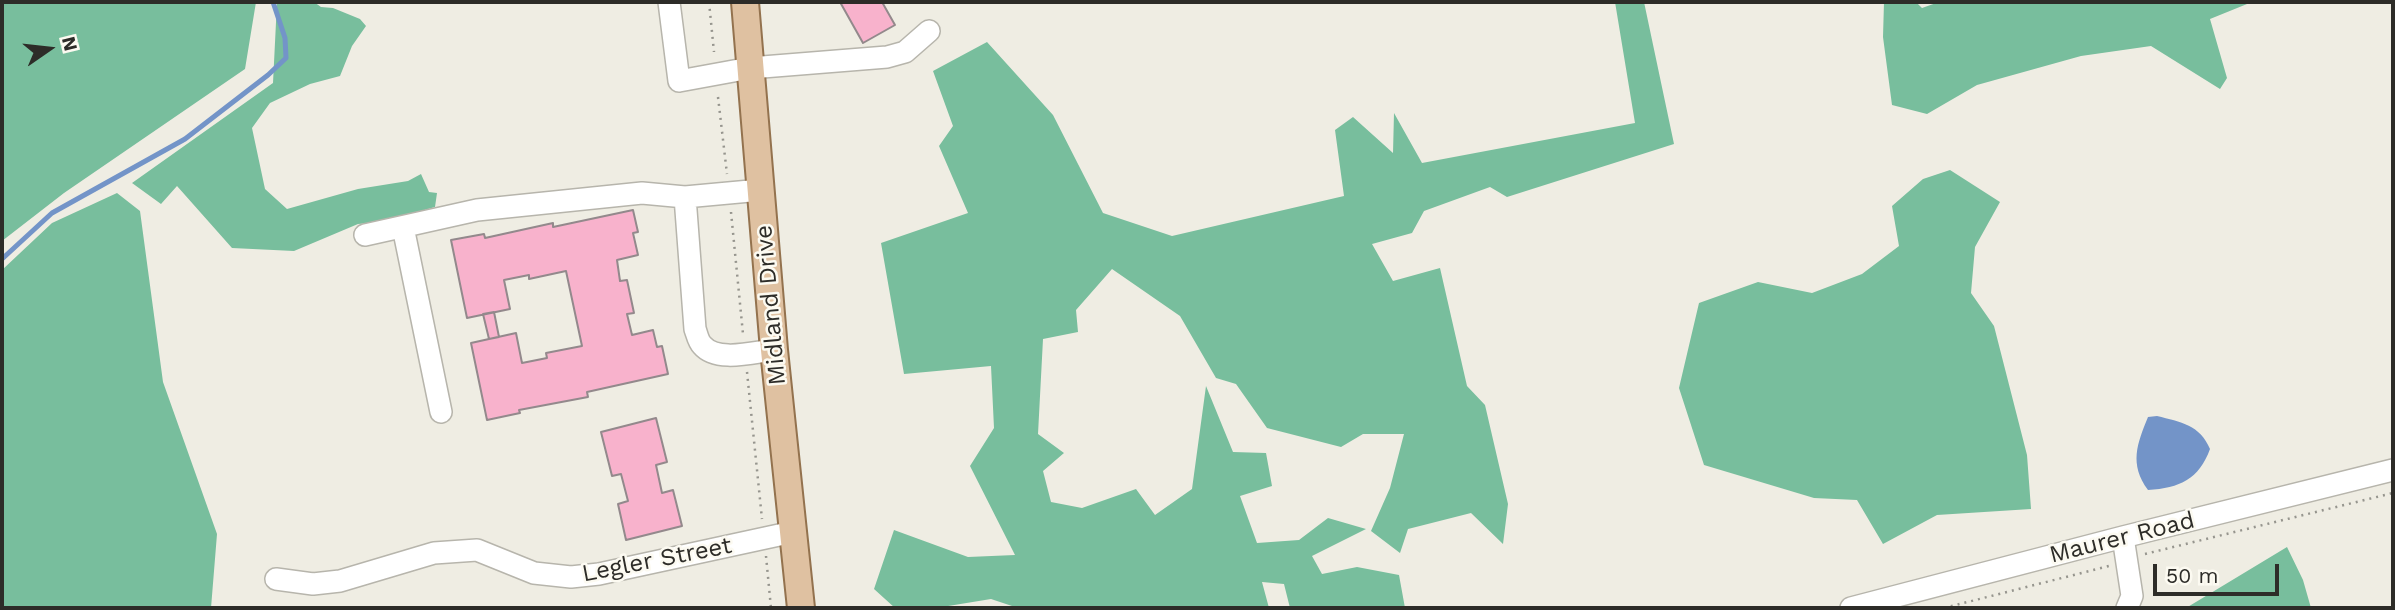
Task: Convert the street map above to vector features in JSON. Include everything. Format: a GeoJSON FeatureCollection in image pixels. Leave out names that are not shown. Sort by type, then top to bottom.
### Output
{"type":"FeatureCollection","features":[{"type":"Feature","properties":{"kind":"main road","name":"Midland Drive"},"geometry":{"type":"LineString","coordinates":[[745,2],[774,350],[802,608]]}},
{"type":"Feature","properties":{"kind":"street"},"geometry":{"type":"LineString","coordinates":[[669,2],[679,81],[750,68],[887,57],[905,52],[929,31]]}},
{"type":"Feature","properties":{"kind":"street"},"geometry":{"type":"LineString","coordinates":[[365,235],[491,209],[642,193],[685,197],[761,190]]}},
{"type":"Feature","properties":{"kind":"street"},"geometry":{"type":"LineString","coordinates":[[685,197],[695,329],[700,344],[712,353],[730,355],[774,350]]}},
{"type":"Feature","properties":{"kind":"street"},"geometry":{"type":"LineString","coordinates":[[403,227],[441,412]]}},
{"type":"Feature","properties":{"kind":"street","name":"Maurer Road"},"geometry":{"type":"LineString","coordinates":[[1851,608],[2393,470]]}},
{"type":"Feature","properties":{"kind":"street","name":"Legler Street"},"geometry":{"type":"LineString","coordinates":[[276,579],[313,584],[340,581],[434,553],[477,550],[534,573],[570,577],[599,574],[793,532]]}},
{"type":"Feature","properties":{"kind":"street"},"geometry":{"type":"LineString","coordinates":[[2123,537],[2132,596],[2127,608]]}},
{"type":"Feature","properties":{"kind":"path"},"geometry":{"type":"LineString","coordinates":[[709,2],[714,52]]}},
{"type":"Feature","properties":{"kind":"path"},"geometry":{"type":"LineString","coordinates":[[1944,608],[2126,562],[2140,554],[2155,554],[2393,493]]}},
{"type":"Feature","properties":{"kind":"green space"},"geometry":{"type":"Polygon","coordinates":[[[2,2],[256,2],[245,69],[64,193],[2,241],[2,2]]]}},
{"type":"Feature","properties":{"kind":"green space"},"geometry":{"type":"Polygon","coordinates":[[[277,2],[314,2],[321,7],[333,8],[360,19],[366,26],[352,46],[340,76],[310,84],[270,103],[252,128],[265,189],[287,209],[358,189],[408,181],[421,174],[429,192],[437,193],[435,207],[384,222],[358,224],[294,251],[232,248],[177,186],[161,204],[132,183],[273,83],[277,2]]]}},
{"type":"Feature","properties":{"kind":"green space"},"geometry":{"type":"Polygon","coordinates":[[[1615,2],[1644,2],[1674,144],[1507,197],[1490,187],[1424,211],[1412,233],[1372,244],[1393,281],[1440,268],[1467,386],[1485,405],[1508,504],[1503,544],[1471,513],[1408,529],[1400,553],[1371,531],[1390,488],[1404,434],[1363,434],[1341,447],[1267,428],[1236,384],[1216,378],[1180,316],[1112,269],[1076,310],[1078,332],[1043,339],[1038,434],[1064,453],[1043,471],[1051,502],[1082,508],[1136,489],[1155,515],[1192,489],[1206,386],[1233,452],[1266,453],[1272,486],[1240,496],[1257,543],[1299,540],[1328,518],[1366,529],[1312,556],[1322,574],[1357,567],[1399,575],[1405,608],[1290,608],[1284,584],[1262,582],[1269,608],[1018,608],[991,599],[936,608],[895,608],[874,589],[894,530],[968,557],[1015,555],[970,466],[994,428],[991,366],[904,374],[881,243],[968,213],[939,146],[953,126],[933,71],[987,42],[1053,115],[1103,213],[1172,236],[1344,196],[1335,130],[1353,117],[1393,153],[1394,113],[1422,163],[1635,123],[1615,2]]]}},
{"type":"Feature","properties":{"kind":"green space"},"geometry":{"type":"Polygon","coordinates":[[[1884,2],[1916,2],[1922,8],[1939,2],[2252,2],[2210,19],[2227,78],[2220,89],[2151,46],[2081,56],[1977,85],[1927,114],[1892,105],[1883,37],[1884,2]]]}},
{"type":"Feature","properties":{"kind":"green space"},"geometry":{"type":"Polygon","coordinates":[[[1950,170],[2000,202],[1975,247],[1971,293],[1994,326],[2027,455],[2031,509],[1937,515],[1883,544],[1857,500],[1814,498],[1704,465],[1679,388],[1699,303],[1758,282],[1812,293],[1862,274],[1899,246],[1892,206],[1923,179],[1950,170]]]}},
{"type":"Feature","properties":{"kind":"green space"},"geometry":{"type":"Polygon","coordinates":[[[117,193],[140,211],[163,382],[217,534],[211,608],[2,608],[2,270],[52,223],[117,193]]]}},
{"type":"Feature","properties":{"kind":"green space"},"geometry":{"type":"Polygon","coordinates":[[[2287,547],[2303,580],[2311,608],[2186,608],[2287,547]]]}},
{"type":"Feature","properties":{"kind":"water"},"geometry":{"type":"Polygon","coordinates":[[[2157,416],[2195,430],[2210,449],[2200,468],[2187,480],[2170,487],[2148,490],[2138,471],[2138,445],[2148,417],[2157,416]]]}},
{"type":"Feature","properties":{"kind":"building"},"geometry":{"type":"Polygon","coordinates":[[[840,2],[882,2],[895,25],[863,43],[840,2]]]}},
{"type":"Feature","properties":{"kind":"building"},"geometry":{"type":"Polygon","coordinates":[[[633,210],[638,232],[633,233],[638,255],[617,260],[620,281],[627,280],[634,313],[627,314],[632,335],[653,330],[657,347],[662,346],[668,374],[587,392],[588,397],[519,410],[520,413],[487,420],[471,343],[516,333],[522,363],[547,358],[546,353],[582,346],[566,271],[529,279],[529,275],[504,280],[510,309],[467,318],[451,240],[484,234],[485,238],[553,223],[553,227],[633,210]]]}},
{"type":"Feature","properties":{"kind":"building"},"geometry":{"type":"Polygon","coordinates":[[[494,312],[499,337],[489,339],[483,314],[494,312]]]}},
{"type":"Feature","properties":{"kind":"building"},"geometry":{"type":"Polygon","coordinates":[[[656,418],[667,462],[656,465],[662,493],[673,490],[682,526],[626,540],[618,504],[628,501],[621,474],[612,476],[601,432],[656,418]]]}},
{"type":"Feature","properties":{"kind":"waterway"},"geometry":{"type":"LineString","coordinates":[[2,259],[52,213],[185,139],[286,58],[285,38],[273,2]]}}]}
